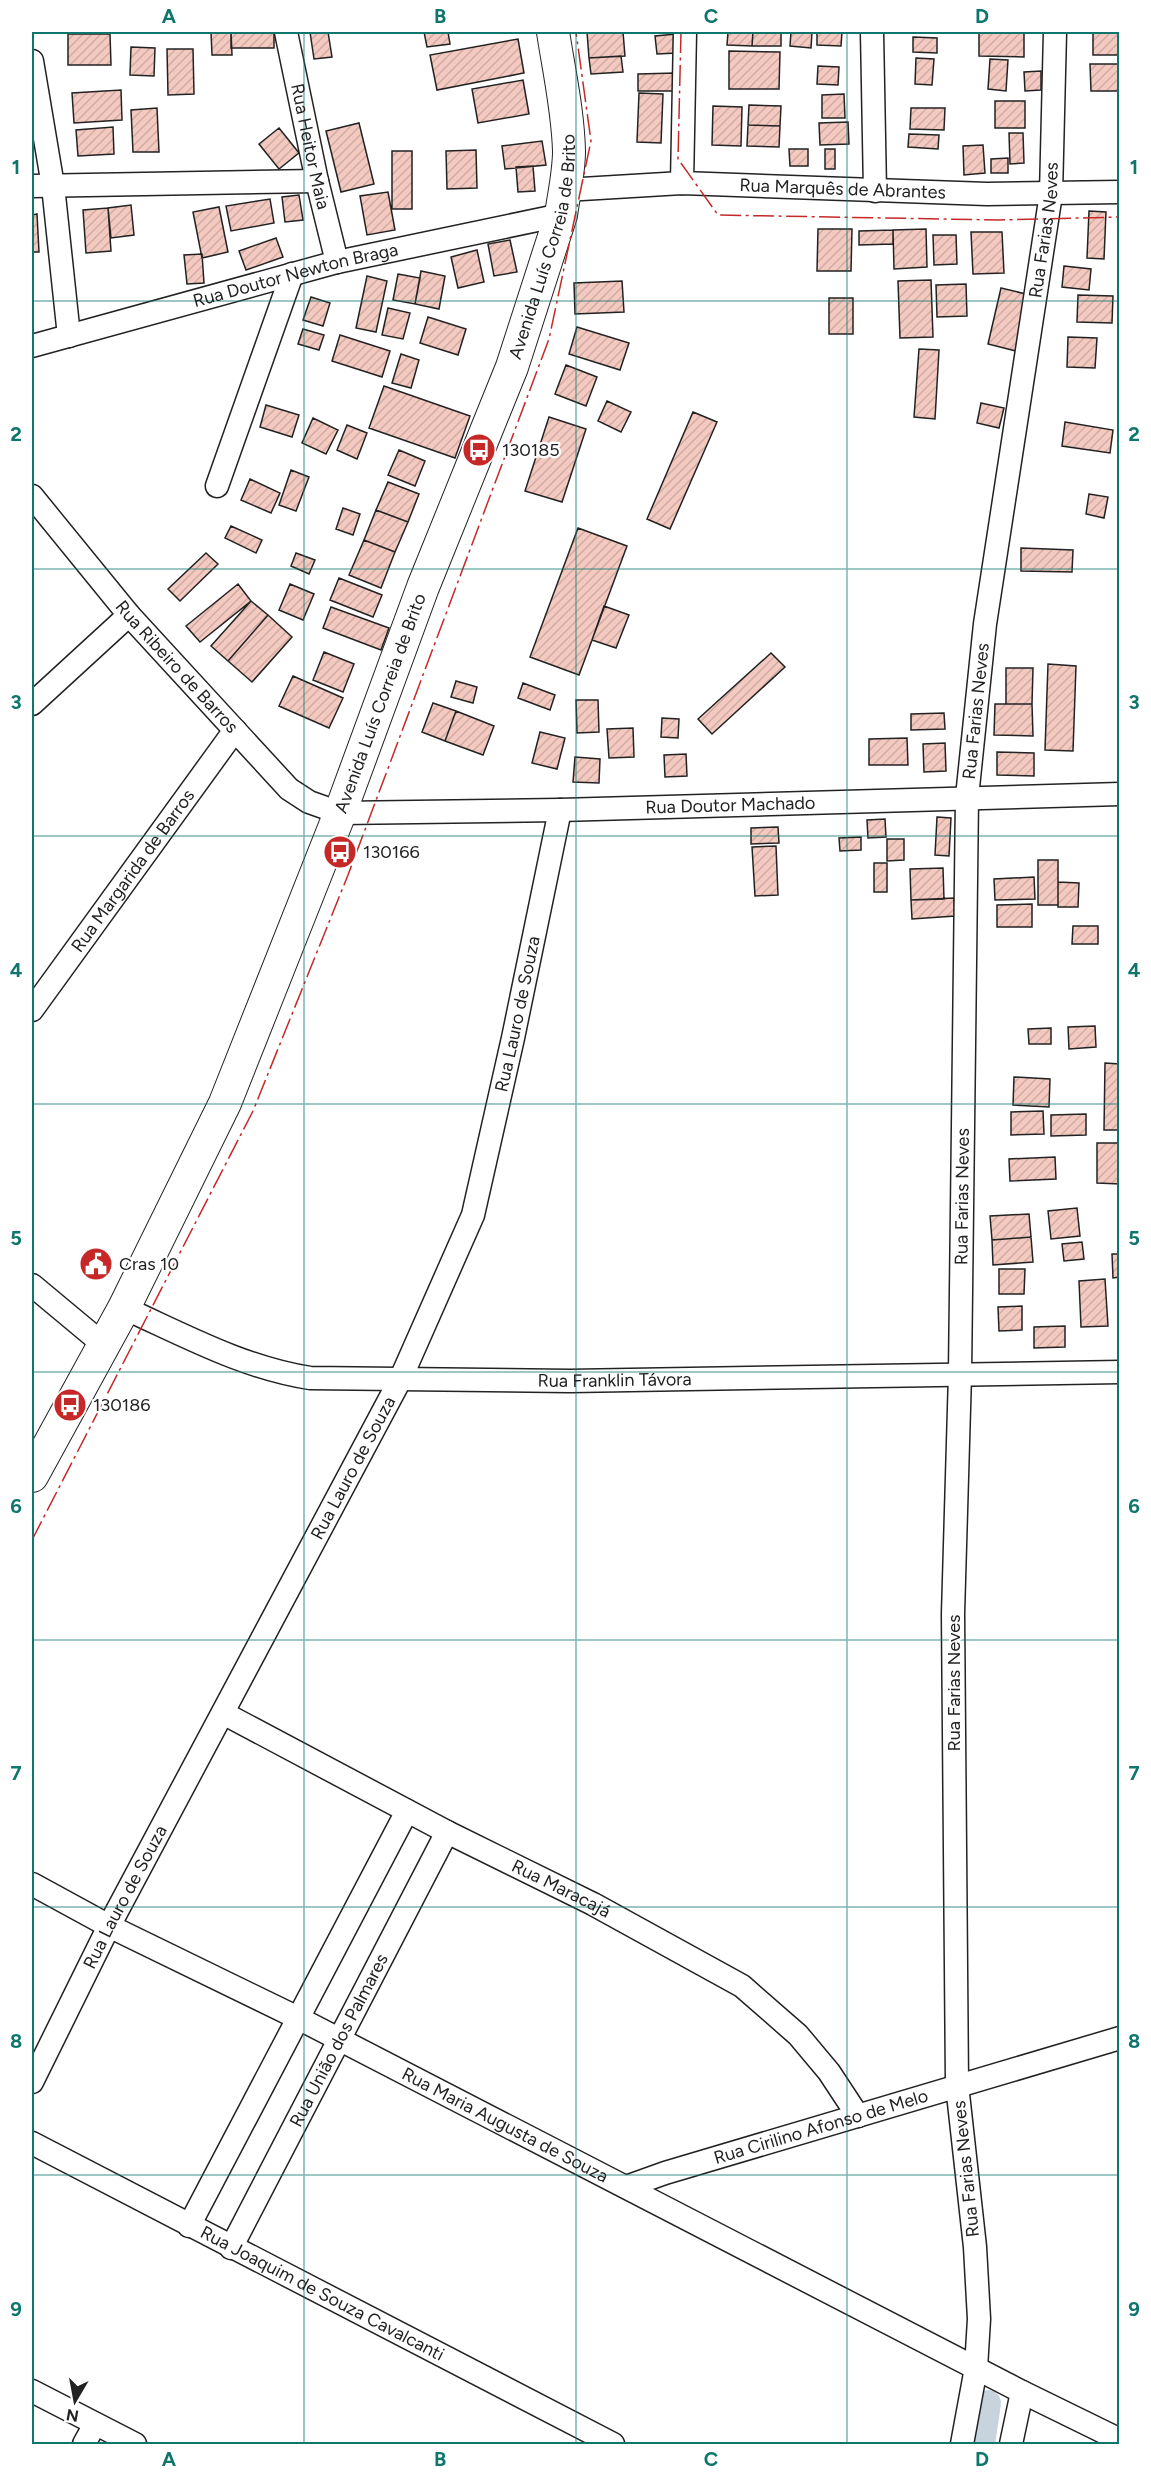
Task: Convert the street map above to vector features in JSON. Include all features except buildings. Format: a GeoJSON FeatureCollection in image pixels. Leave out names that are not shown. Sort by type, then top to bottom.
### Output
{"type":"FeatureCollection","features":[{"type":"Feature","properties":{"kind":"main road","name":"Avenida Luís Correia de Brito"},"geometry":{"type":"LineString","coordinates":[[32,1476],[124,1308],[225,1103],[340,813],[423,587],[512,367],[563,202],[569,152],[553,32]]}},
{"type":"Feature","properties":{"kind":"street","name":"Rua Heitor Maia"},"geometry":{"type":"LineString","coordinates":[[286,32],[317,182],[337,262]]}},
{"type":"Feature","properties":{"kind":"street"},"geometry":{"type":"LineString","coordinates":[[682,183],[685,32]]}},
{"type":"Feature","properties":{"kind":"street"},"geometry":{"type":"LineString","coordinates":[[873,32],[876,190]]}},
{"type":"Feature","properties":{"kind":"street","name":"Rua Farias Neves"},"geometry":{"type":"LineString","coordinates":[[962,2445],[976,2368],[979,2319],[975,2247],[957,2085],[953,1614],[960,1374],[967,797],[985,624],[1051,194],[1055,32]]}},
{"type":"Feature","properties":{"kind":"street"},"geometry":{"type":"LineString","coordinates":[[32,61],[42,186],[69,336]]}},
{"type":"Feature","properties":{"kind":"street"},"geometry":{"type":"LineString","coordinates":[[42,186],[317,182]]}},
{"type":"Feature","properties":{"kind":"street","name":"Rua Marquês de Abrantes"},"geometry":{"type":"LineString","coordinates":[[563,202],[682,183],[1051,194],[1119,192]]}},
{"type":"Feature","properties":{"kind":"street","name":"Rua Doutor Newton Braga"},"geometry":{"type":"LineString","coordinates":[[32,346],[563,202]]}},
{"type":"Feature","properties":{"kind":"street"},"geometry":{"type":"LineString","coordinates":[[217,486],[292,274]]}},
{"type":"Feature","properties":{"kind":"street","name":"Rua Ribeiro de Barros"},"geometry":{"type":"LineString","coordinates":[[32,499],[129,615],[288,789],[309,802],[340,813]]}},
{"type":"Feature","properties":{"kind":"street"},"geometry":{"type":"LineString","coordinates":[[32,704],[129,615]]}},
{"type":"Feature","properties":{"kind":"street","name":"Rua Margarida de Barros"},"geometry":{"type":"LineString","coordinates":[[32,1010],[235,730]]}},
{"type":"Feature","properties":{"kind":"street","name":"Rua Doutor Machado"},"geometry":{"type":"LineString","coordinates":[[340,813],[560,810],[1119,794]]}},
{"type":"Feature","properties":{"kind":"street","name":"Rua Lauro de Souza"},"geometry":{"type":"LineString","coordinates":[[32,2082],[109,1926],[401,1378],[474,1215],[560,810]]}},
{"type":"Feature","properties":{"kind":"street"},"geometry":{"type":"LineString","coordinates":[[32,1285],[104,1345]]}},
{"type":"Feature","properties":{"kind":"street","name":"Rua Franklin Távora"},"geometry":{"type":"LineString","coordinates":[[124,1308],[253,1365],[310,1378],[570,1381],[1119,1372]]}},
{"type":"Feature","properties":{"kind":"street","name":"Rua Maracajá"},"geometry":{"type":"LineString","coordinates":[[223,1713],[447,1832],[593,1904],[742,1986],[798,2035],[829,2072],[858,2116]]}},
{"type":"Feature","properties":{"kind":"street"},"geometry":{"type":"LineString","coordinates":[[189,2226],[408,1811]]}},
{"type":"Feature","properties":{"kind":"street","name":"Rua União dos Palmares"},"geometry":{"type":"LineString","coordinates":[[231,2248],[447,1832]]}},
{"type":"Feature","properties":{"kind":"street","name":"Rua Maria Augusta de Souza"},"geometry":{"type":"LineString","coordinates":[[32,1884],[109,1926],[298,2018],[976,2368]]}},
{"type":"Feature","properties":{"kind":"street","name":"Rua Cirilino Afonso de Melo"},"geometry":{"type":"LineString","coordinates":[[626,2187],[665,2173],[1119,2038]]}},
{"type":"Feature","properties":{"kind":"street","name":"Rua Joaquim de Souza Cavalcanti"},"geometry":{"type":"LineString","coordinates":[[32,2143],[608,2444]]}},
{"type":"Feature","properties":{"kind":"street"},"geometry":{"type":"LineString","coordinates":[[976,2368],[1119,2440]]}},
{"type":"Feature","properties":{"kind":"street"},"geometry":{"type":"LineString","coordinates":[[32,2391],[135,2445]]}},
{"type":"Feature","properties":{"kind":"street"},"geometry":{"type":"LineString","coordinates":[[1011,2445],[1022,2392]]}},
{"type":"Feature","properties":{"kind":"street"},"geometry":{"type":"LineString","coordinates":[[84,2445],[95,2424]]}},
{"type":"Feature","properties":{"kind":"waterway"},"geometry":{"type":"LineString","coordinates":[[982,2444],[988,2403]]}},
{"type":"Feature","properties":{"kind":"power"},"geometry":{"type":"LineString","coordinates":[[32,1540],[253,1111],[348,875],[549,339],[591,141],[576,32]]}},
{"type":"Feature","properties":{"kind":"power"},"geometry":{"type":"LineString","coordinates":[[681,32],[678,159],[718,215],[999,220],[1120,217]]}},
{"type":"Feature","properties":{"kind":"place","name":"130185"},"geometry":{"type":"Point","coordinates":[479,450]}},
{"type":"Feature","properties":{"kind":"place","name":"130166"},"geometry":{"type":"Point","coordinates":[340,852]}},
{"type":"Feature","properties":{"kind":"place","name":"Cras 10"},"geometry":{"type":"Point","coordinates":[96,1264]}},
{"type":"Feature","properties":{"kind":"place","name":"130186"},"geometry":{"type":"Point","coordinates":[70,1405]}}]}
